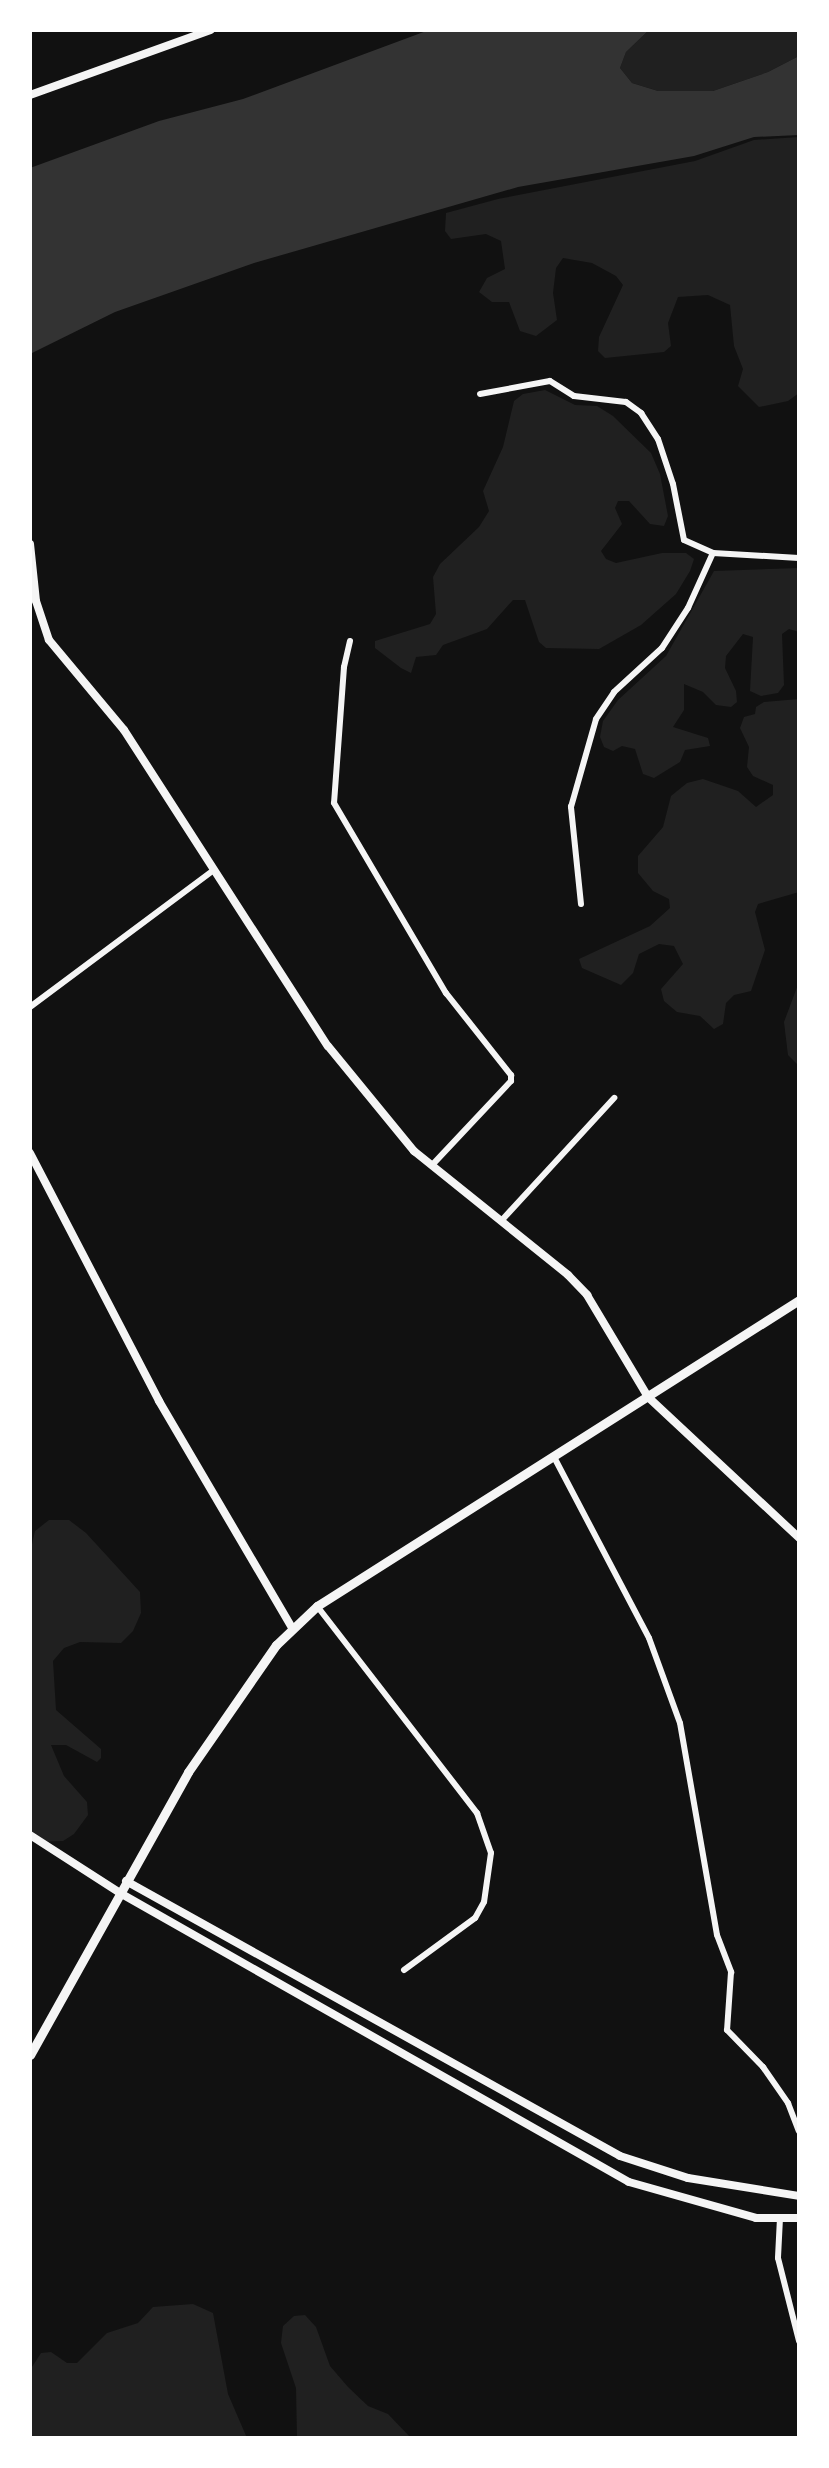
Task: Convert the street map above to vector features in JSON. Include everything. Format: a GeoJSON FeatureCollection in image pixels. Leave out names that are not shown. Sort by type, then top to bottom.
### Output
{"type":"FeatureCollection","features":[{"type":"Feature","properties":{"kind":"main road"},"geometry":{"type":"LineString","coordinates":[[30,2055],[188,1772],[276,1645],[317,1606],[799,1300]]}},
{"type":"Feature","properties":{"kind":"street"},"geometry":{"type":"LineString","coordinates":[[30,95],[211,30]]}},
{"type":"Feature","properties":{"kind":"street"},"geometry":{"type":"LineString","coordinates":[[480,394],[550,382],[574,396],[626,402],[641,413],[658,439],[674,484],[684,540],[713,553],[799,558]]}},
{"type":"Feature","properties":{"kind":"street"},"geometry":{"type":"LineString","coordinates":[[30,544],[36,601],[48,640],[124,730],[328,1046],[414,1151],[502,1220],[586,1295],[648,1397],[799,1538]]}},
{"type":"Feature","properties":{"kind":"street"},"geometry":{"type":"LineString","coordinates":[[580,904],[570,807],[596,719],[614,692],[662,648],[688,608],[713,553]]}},
{"type":"Feature","properties":{"kind":"street"},"geometry":{"type":"LineString","coordinates":[[350,641],[344,666],[334,803],[446,994],[512,1074],[511,1081],[432,1165]]}},
{"type":"Feature","properties":{"kind":"street"},"geometry":{"type":"LineString","coordinates":[[30,1007],[214,870]]}},
{"type":"Feature","properties":{"kind":"street"},"geometry":{"type":"LineString","coordinates":[[502,1220],[614,1098]]}},
{"type":"Feature","properties":{"kind":"street"},"geometry":{"type":"LineString","coordinates":[[30,1153],[159,1400],[293,1629]]}},
{"type":"Feature","properties":{"kind":"street"},"geometry":{"type":"LineString","coordinates":[[554,1457],[649,1638],[680,1723],[717,1935],[731,1972],[727,2030],[763,2067],[788,2103],[799,2131]]}},
{"type":"Feature","properties":{"kind":"street"},"geometry":{"type":"LineString","coordinates":[[317,1606],[477,1813],[492,1853],[484,1902],[475,1918],[404,1970]]}},
{"type":"Feature","properties":{"kind":"street"},"geometry":{"type":"LineString","coordinates":[[30,1835],[120,1893],[629,2182],[756,2218],[799,2218]]}},
{"type":"Feature","properties":{"kind":"street"},"geometry":{"type":"LineString","coordinates":[[126,1881],[620,2156],[688,2178],[774,2196],[799,2196]]}},
{"type":"Feature","properties":{"kind":"street"},"geometry":{"type":"LineString","coordinates":[[780,2218],[778,2258],[799,2341]]}},
{"type":"Feature","properties":{"kind":"shaded area"},"geometry":{"type":"Polygon","coordinates":[[[429,30],[649,30],[626,52],[620,68],[632,83],[658,91],[713,91],[768,72],[799,56],[799,135],[754,137],[694,156],[518,187],[254,263],[115,312],[30,354],[30,168],[159,121],[243,99],[429,30]]]}},
{"type":"Feature","properties":{"kind":"shaded area"},"geometry":{"type":"Polygon","coordinates":[[[649,30],[799,30],[799,56],[768,72],[713,91],[658,91],[632,83],[620,68],[626,52],[649,30]]]}},
{"type":"Feature","properties":{"kind":"shaded area"},"geometry":{"type":"Polygon","coordinates":[[[799,137],[799,393],[788,401],[759,407],[738,386],[743,369],[734,346],[730,305],[708,295],[678,297],[668,323],[671,346],[664,352],[605,358],[598,351],[599,337],[623,285],[616,276],[592,263],[563,258],[556,268],[553,293],[557,320],[536,336],[520,331],[509,302],[492,302],[479,292],[487,278],[505,269],[501,241],[486,234],[451,239],[445,231],[446,213],[498,199],[695,161],[754,140],[799,137]]]}},
{"type":"Feature","properties":{"kind":"shaded area"},"geometry":{"type":"Polygon","coordinates":[[[545,390],[575,405],[597,406],[613,416],[651,453],[660,474],[668,516],[664,526],[650,524],[629,501],[618,501],[615,508],[622,524],[601,551],[606,559],[616,563],[662,553],[686,553],[694,559],[690,571],[676,594],[641,625],[599,649],[546,648],[539,642],[525,600],[513,600],[487,629],[443,645],[436,655],[416,657],[411,673],[375,648],[375,641],[430,624],[436,614],[433,577],[440,564],[479,527],[489,511],[483,491],[503,447],[514,401],[523,394],[545,390]]]}},
{"type":"Feature","properties":{"kind":"shaded area"},"geometry":{"type":"Polygon","coordinates":[[[799,568],[799,632],[789,629],[782,634],[784,685],[778,693],[761,696],[750,691],[753,637],[743,634],[726,656],[725,668],[737,702],[731,707],[716,705],[703,692],[684,684],[684,710],[673,727],[708,738],[710,746],[685,750],[680,762],[654,778],[643,774],[635,749],[622,746],[613,751],[604,747],[600,737],[603,721],[618,700],[666,656],[714,571],[799,568]]]}},
{"type":"Feature","properties":{"kind":"shaded area"},"geometry":{"type":"Polygon","coordinates":[[[799,699],[799,892],[758,904],[755,912],[765,950],[751,991],[734,995],[726,1003],[723,1024],[714,1029],[700,1016],[677,1012],[664,1001],[661,989],[683,964],[674,946],[659,944],[639,954],[633,973],[621,985],[582,968],[579,959],[650,926],[670,908],[669,899],[653,891],[638,873],[638,856],[663,827],[671,796],[687,783],[703,779],[738,791],[756,807],[773,795],[773,785],[753,776],[747,767],[749,747],[740,728],[744,717],[755,714],[756,707],[764,702],[799,699]]]}},
{"type":"Feature","properties":{"kind":"shaded area"},"geometry":{"type":"Polygon","coordinates":[[[799,982],[799,1066],[788,1055],[784,1022],[799,982]]]}},
{"type":"Feature","properties":{"kind":"shaded area"},"geometry":{"type":"Polygon","coordinates":[[[49,1520],[69,1520],[86,1533],[140,1592],[141,1613],[133,1631],[121,1643],[80,1642],[64,1648],[53,1661],[56,1710],[101,1749],[101,1758],[97,1762],[66,1745],[51,1745],[64,1776],[87,1802],[88,1815],[74,1834],[63,1841],[30,1842],[30,1553],[35,1531],[49,1520]]]}},
{"type":"Feature","properties":{"kind":"shaded area"},"geometry":{"type":"Polygon","coordinates":[[[193,2304],[213,2313],[228,2394],[247,2438],[30,2438],[30,2370],[41,2353],[51,2352],[67,2363],[77,2363],[107,2333],[138,2323],[153,2307],[193,2304]]]}},
{"type":"Feature","properties":{"kind":"shaded area"},"geometry":{"type":"Polygon","coordinates":[[[305,2315],[316,2327],[330,2366],[348,2387],[368,2406],[388,2414],[411,2438],[297,2438],[296,2388],[281,2343],[283,2326],[294,2316],[305,2315]]]}}]}
